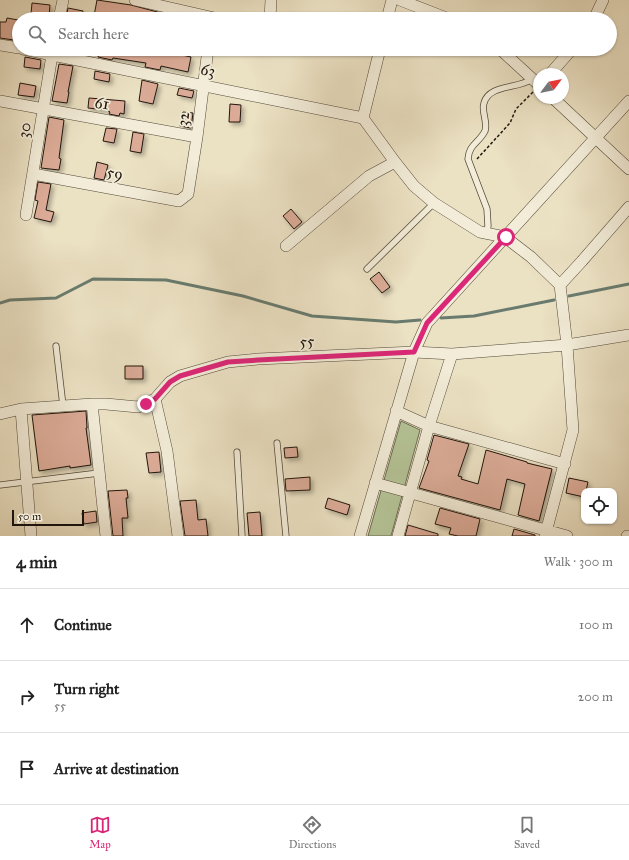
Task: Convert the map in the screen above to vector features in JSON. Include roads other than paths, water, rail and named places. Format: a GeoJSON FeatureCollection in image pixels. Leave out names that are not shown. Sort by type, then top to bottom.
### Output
{"type":"FeatureCollection","features":[{"type":"Feature","properties":{"kind":"street"},"geometry":{"type":"LineString","coordinates":[[60,12],[63,0]]}},
{"type":"Feature","properties":{"kind":"street"},"geometry":{"type":"LineString","coordinates":[[135,0],[185,12]]}},
{"type":"Feature","properties":{"kind":"street"},"geometry":{"type":"LineString","coordinates":[[270,12],[271,0]]}},
{"type":"Feature","properties":{"kind":"street"},"geometry":{"type":"LineString","coordinates":[[389,12],[392,0]]}},
{"type":"Feature","properties":{"kind":"street"},"geometry":{"type":"LineString","coordinates":[[400,0],[431,12]]}},
{"type":"Feature","properties":{"kind":"street"},"geometry":{"type":"LineString","coordinates":[[597,12],[603,0]]}},
{"type":"Feature","properties":{"kind":"street"},"geometry":{"type":"LineString","coordinates":[[0,45],[12,47]]}},
{"type":"Feature","properties":{"kind":"street","name":"30"},"geometry":{"type":"LineString","coordinates":[[26,215],[51,56]]}},
{"type":"Feature","properties":{"kind":"street","name":"63"},"geometry":{"type":"LineString","coordinates":[[70,56],[363,118]]}},
{"type":"Feature","properties":{"kind":"street","name":"32"},"geometry":{"type":"LineString","coordinates":[[188,194],[207,56]]}},
{"type":"Feature","properties":{"kind":"street"},"geometry":{"type":"LineString","coordinates":[[376,56],[363,118],[414,186],[434,203],[480,232],[506,237],[531,257],[560,285],[568,345],[573,430],[546,533]]}},
{"type":"Feature","properties":{"kind":"street"},"geometry":{"type":"LineString","coordinates":[[507,56],[533,83]]}},
{"type":"Feature","properties":{"kind":"street"},"geometry":{"type":"LineString","coordinates":[[555,68],[566,56]]}},
{"type":"Feature","properties":{"kind":"street","name":"61"},"geometry":{"type":"LineString","coordinates":[[0,101],[197,137]]}},
{"type":"Feature","properties":{"kind":"street"},"geometry":{"type":"LineString","coordinates":[[360,536],[414,352],[427,323],[629,101]]}},
{"type":"Feature","properties":{"kind":"street"},"geometry":{"type":"LineString","coordinates":[[559,104],[629,169]]}},
{"type":"Feature","properties":{"kind":"street"},"geometry":{"type":"LineString","coordinates":[[286,246],[369,176],[395,162]]}},
{"type":"Feature","properties":{"kind":"street","name":"59"},"geometry":{"type":"LineString","coordinates":[[33,174],[179,201],[188,194]]}},
{"type":"Feature","properties":{"kind":"street"},"geometry":{"type":"LineString","coordinates":[[560,285],[629,207]]}},
{"type":"Feature","properties":{"kind":"street","name":"55"},"geometry":{"type":"LineString","coordinates":[[0,414],[21,409],[92,404],[138,407],[155,399],[170,382],[180,376],[228,362],[414,352],[452,354],[568,345],[629,335]]}},
{"type":"Feature","properties":{"kind":"street"},"geometry":{"type":"LineString","coordinates":[[398,536],[429,426],[452,354]]}},
{"type":"Feature","properties":{"kind":"street"},"geometry":{"type":"LineString","coordinates":[[155,399],[167,451],[178,536]]}},
{"type":"Feature","properties":{"kind":"street"},"geometry":{"type":"LineString","coordinates":[[92,404],[106,536]]}},
{"type":"Feature","properties":{"kind":"street"},"geometry":{"type":"LineString","coordinates":[[21,409],[31,536]]}},
{"type":"Feature","properties":{"kind":"street"},"geometry":{"type":"LineString","coordinates":[[396,411],[429,426],[565,464]]}},
{"type":"Feature","properties":{"kind":"street"},"geometry":{"type":"LineString","coordinates":[[375,483],[546,533],[567,536]]}},
{"type":"Feature","properties":{"kind":"lane"},"geometry":{"type":"LineString","coordinates":[[486,234],[488,226],[487,209],[470,166],[468,151],[480,138],[486,126],[483,104],[491,93],[497,90],[526,83],[533,85]]}},
{"type":"Feature","properties":{"kind":"lane"},"geometry":{"type":"LineString","coordinates":[[367,269],[434,203]]}},
{"type":"Feature","properties":{"kind":"lane"},"geometry":{"type":"LineString","coordinates":[[56,346],[63,406]]}},
{"type":"Feature","properties":{"kind":"lane"},"geometry":{"type":"LineString","coordinates":[[277,444],[286,536]]}},
{"type":"Feature","properties":{"kind":"lane"},"geometry":{"type":"LineString","coordinates":[[237,452],[242,536]]}},
{"type":"Feature","properties":{"kind":"lane"},"geometry":{"type":"LineString","coordinates":[[0,485],[99,473]]}},
{"type":"Feature","properties":{"kind":"waterway"},"geometry":{"type":"LineString","coordinates":[[0,303],[10,300],[56,298],[93,279],[166,280],[243,296],[312,316],[396,322],[420,320]]}},
{"type":"Feature","properties":{"kind":"waterway"},"geometry":{"type":"LineString","coordinates":[[569,296],[629,284]]}},
{"type":"Feature","properties":{"kind":"waterway"},"geometry":{"type":"LineString","coordinates":[[441,318],[474,316],[554,300]]}}]}
